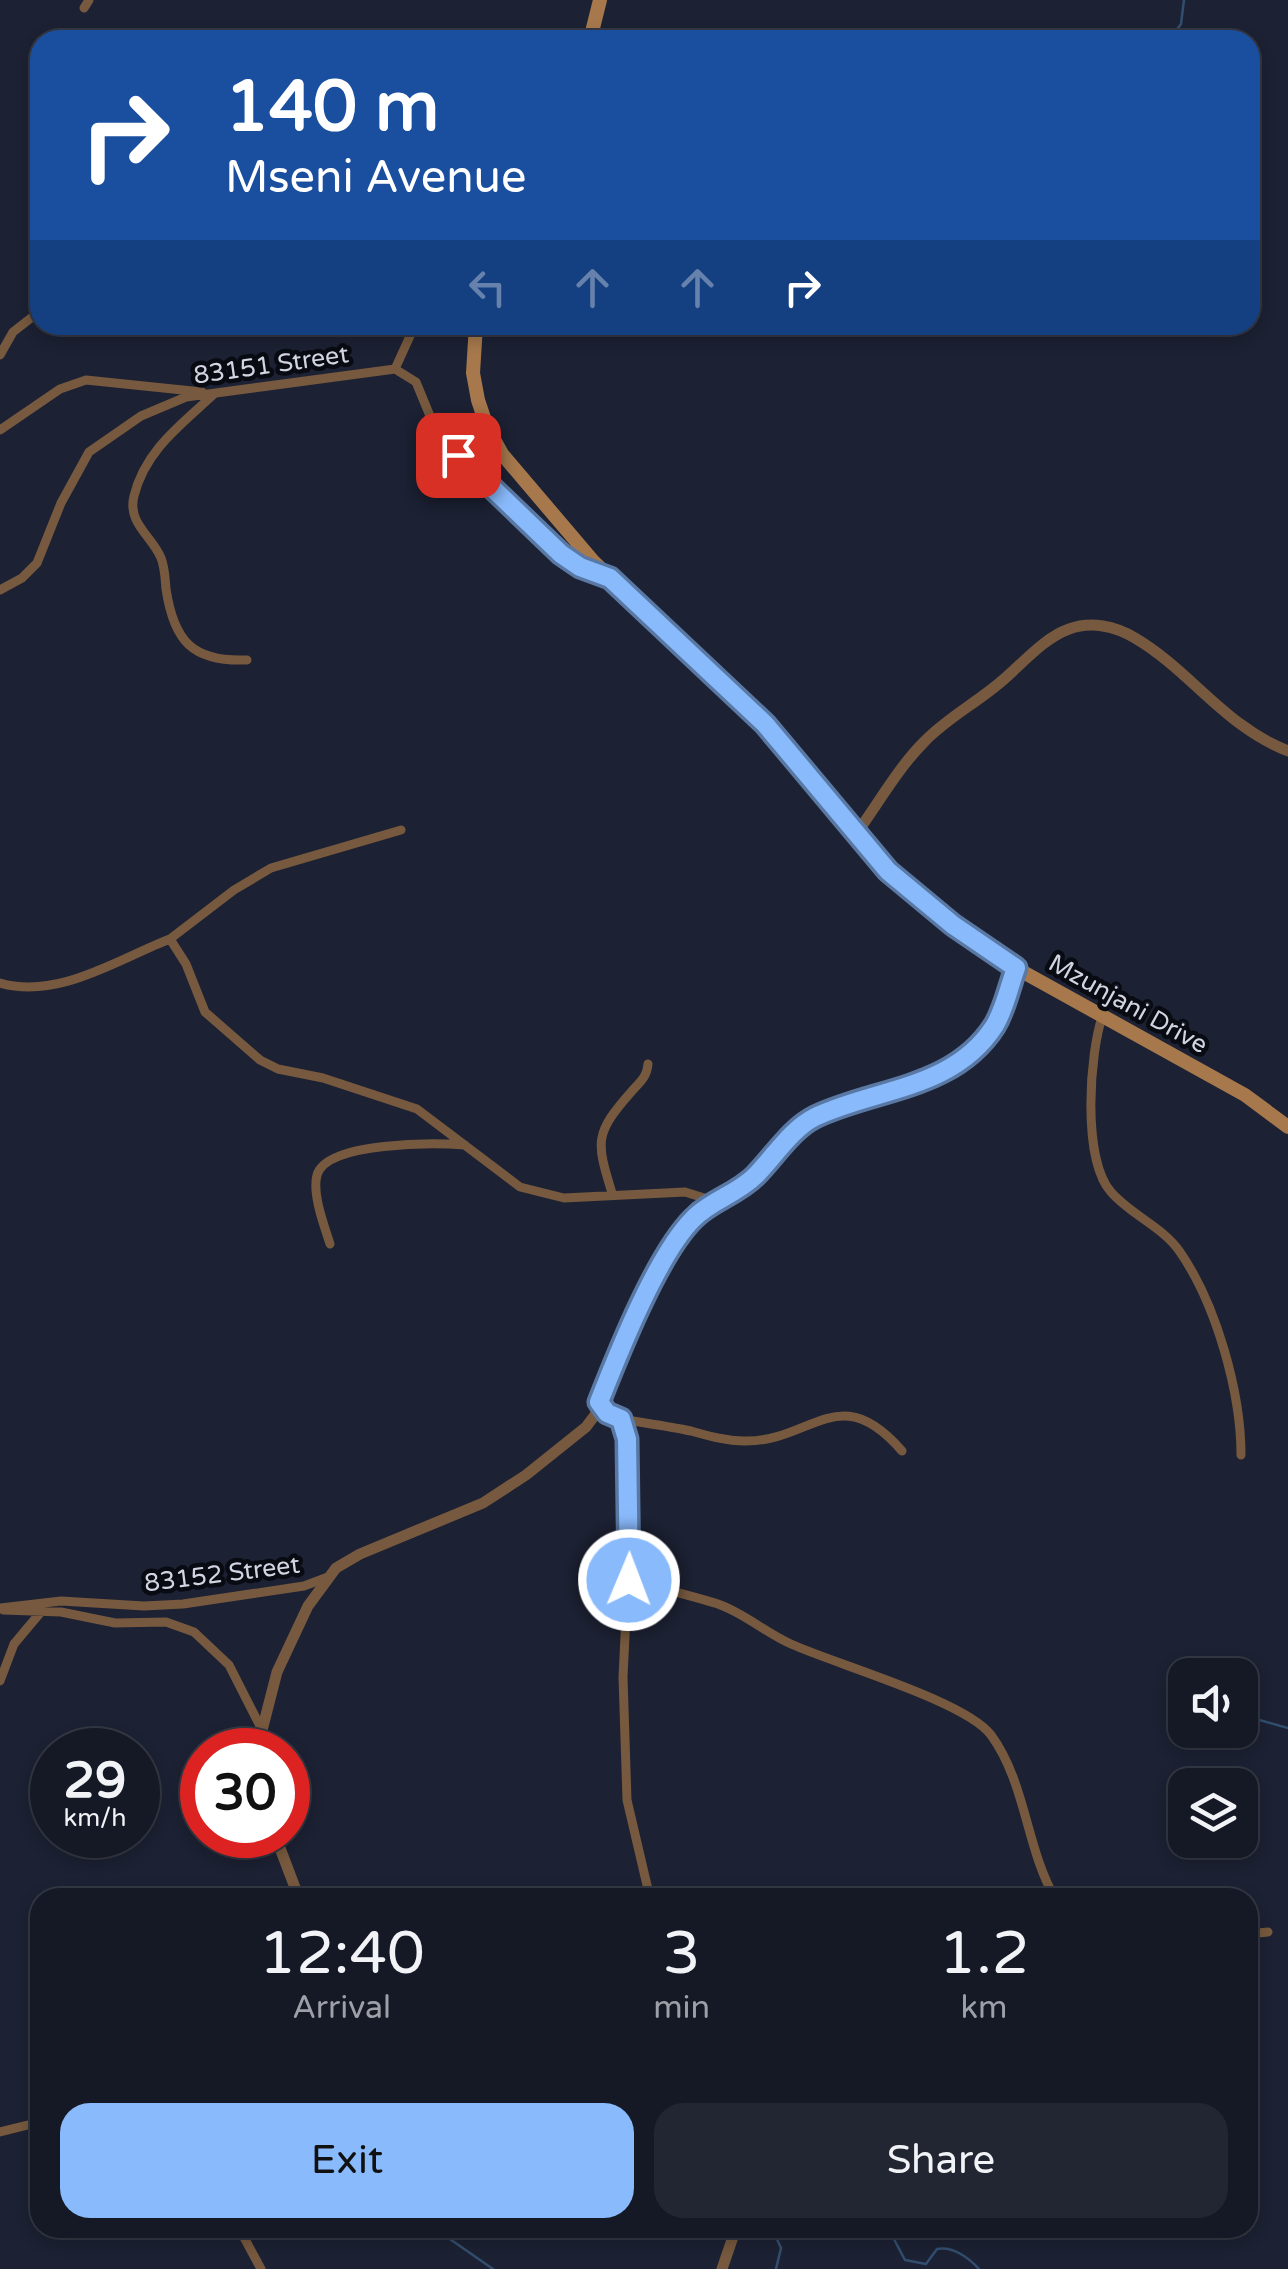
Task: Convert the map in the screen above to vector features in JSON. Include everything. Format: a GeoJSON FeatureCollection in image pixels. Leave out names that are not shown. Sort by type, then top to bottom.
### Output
{"type":"FeatureCollection","features":[{"type":"Feature","properties":{"kind":"main road"},"geometry":{"type":"LineString","coordinates":[[592,30],[600,0]]}},
{"type":"Feature","properties":{"kind":"main road","name":"Mzunjani Drive"},"geometry":{"type":"LineString","coordinates":[[475,335],[473,373],[493,440],[610,578],[765,724],[888,871],[1016,968],[1245,1095],[1288,1127]]}},
{"type":"Feature","properties":{"kind":"street"},"geometry":{"type":"LineString","coordinates":[[0,355],[12,332],[30,318]]}},
{"type":"Feature","properties":{"kind":"street"},"geometry":{"type":"LineString","coordinates":[[410,335],[395,369],[416,382],[430,416],[448,444],[570,561],[610,578]]}},
{"type":"Feature","properties":{"kind":"street","name":"83151 Street"},"geometry":{"type":"LineString","coordinates":[[0,590],[37,564],[61,503],[90,452],[112,434],[165,404],[216,393],[395,369]]}},
{"type":"Feature","properties":{"kind":"street"},"geometry":{"type":"LineString","coordinates":[[0,430],[60,388],[86,380],[216,393]]}},
{"type":"Feature","properties":{"kind":"street"},"geometry":{"type":"LineString","coordinates":[[216,393],[156,450],[134,495],[134,514],[160,558],[179,635],[196,652],[225,661],[247,660]]}},
{"type":"Feature","properties":{"kind":"street"},"geometry":{"type":"LineString","coordinates":[[856,834],[926,740],[1055,636],[1082,625],[1098,625],[1131,635],[1160,654],[1243,728],[1288,751]]}},
{"type":"Feature","properties":{"kind":"street"},"geometry":{"type":"LineString","coordinates":[[0,984],[60,984],[170,939],[234,890],[271,868],[401,830]]}},
{"type":"Feature","properties":{"kind":"street"},"geometry":{"type":"LineString","coordinates":[[170,939],[186,964],[206,1012],[260,1060],[278,1069],[324,1078],[417,1109],[468,1145],[501,1175],[532,1192],[580,1199],[686,1192],[717,1202]]}},
{"type":"Feature","properties":{"kind":"street"},"geometry":{"type":"LineString","coordinates":[[261,1728],[273,1684],[294,1634],[329,1576],[360,1554],[454,1517],[497,1494],[586,1426],[674,1242],[694,1218],[752,1180],[799,1128],[815,1118],[910,1088],[965,1055],[994,1028],[1016,968]]}},
{"type":"Feature","properties":{"kind":"street"},"geometry":{"type":"LineString","coordinates":[[1103,1014],[1094,1041],[1091,1076],[1097,1168],[1112,1194],[1165,1236],[1196,1276],[1238,1405],[1241,1455]]}},
{"type":"Feature","properties":{"kind":"street"},"geometry":{"type":"LineString","coordinates":[[612,1194],[600,1154],[602,1134],[644,1078],[648,1064]]}},
{"type":"Feature","properties":{"kind":"street"},"geometry":{"type":"LineString","coordinates":[[330,1244],[316,1186],[318,1174],[328,1161],[412,1142],[468,1145]]}},
{"type":"Feature","properties":{"kind":"street"},"geometry":{"type":"LineString","coordinates":[[599,1402],[607,1413],[621,1419],[752,1442],[824,1418],[857,1417],[876,1426],[902,1451]]}},
{"type":"Feature","properties":{"kind":"street"},"geometry":{"type":"LineString","coordinates":[[621,1419],[628,1457],[629,1580],[623,1677],[627,1800],[648,1888]]}},
{"type":"Feature","properties":{"kind":"street","name":"83152 Street"},"geometry":{"type":"LineString","coordinates":[[0,1609],[61,1601],[183,1604],[304,1586],[329,1576]]}},
{"type":"Feature","properties":{"kind":"street"},"geometry":{"type":"LineString","coordinates":[[629,1580],[721,1605],[788,1643],[911,1691],[979,1724],[997,1746],[1010,1776],[1050,1888]]}},
{"type":"Feature","properties":{"kind":"street","name":"83152 Street"},"geometry":{"type":"LineString","coordinates":[[0,1609],[61,1612],[115,1623],[166,1622],[194,1632],[230,1665],[261,1728]]}},
{"type":"Feature","properties":{"kind":"street"},"geometry":{"type":"LineString","coordinates":[[0,1681],[14,1644],[40,1613]]}},
{"type":"Feature","properties":{"kind":"street"},"geometry":{"type":"LineString","coordinates":[[285,1858],[296,1888]]}},
{"type":"Feature","properties":{"kind":"street"},"geometry":{"type":"LineString","coordinates":[[1258,1933],[1268,1932]]}},
{"type":"Feature","properties":{"kind":"street"},"geometry":{"type":"LineString","coordinates":[[0,2132],[30,2124]]}},
{"type":"Feature","properties":{"kind":"street"},"geometry":{"type":"LineString","coordinates":[[244,2238],[261,2269]]}},
{"type":"Feature","properties":{"kind":"street"},"geometry":{"type":"LineString","coordinates":[[722,2269],[733,2238]]}},
{"type":"Feature","properties":{"kind":"waterway"},"geometry":{"type":"LineString","coordinates":[[1176,30],[1184,0]]}},
{"type":"Feature","properties":{"kind":"waterway"},"geometry":{"type":"LineString","coordinates":[[1258,1720],[1288,1728]]}},
{"type":"Feature","properties":{"kind":"waterway"},"geometry":{"type":"LineString","coordinates":[[448,2238],[493,2269]]}},
{"type":"Feature","properties":{"kind":"waterway"},"geometry":{"type":"LineString","coordinates":[[776,2238],[781,2248],[776,2269]]}},
{"type":"Feature","properties":{"kind":"waterway"},"geometry":{"type":"LineString","coordinates":[[893,2238],[905,2260],[926,2264],[937,2249],[949,2249],[979,2269]]}},
{"type":"Feature","properties":{"kind":"route"},"geometry":{"type":"LineString","coordinates":[[458,455],[561,554],[580,567],[610,578],[765,724],[888,871],[953,925],[1016,968],[994,1028],[965,1055],[910,1088],[815,1118],[799,1128],[752,1180],[694,1218],[674,1242],[599,1402],[607,1413],[621,1419],[627,1439],[629,1580]]}}]}
